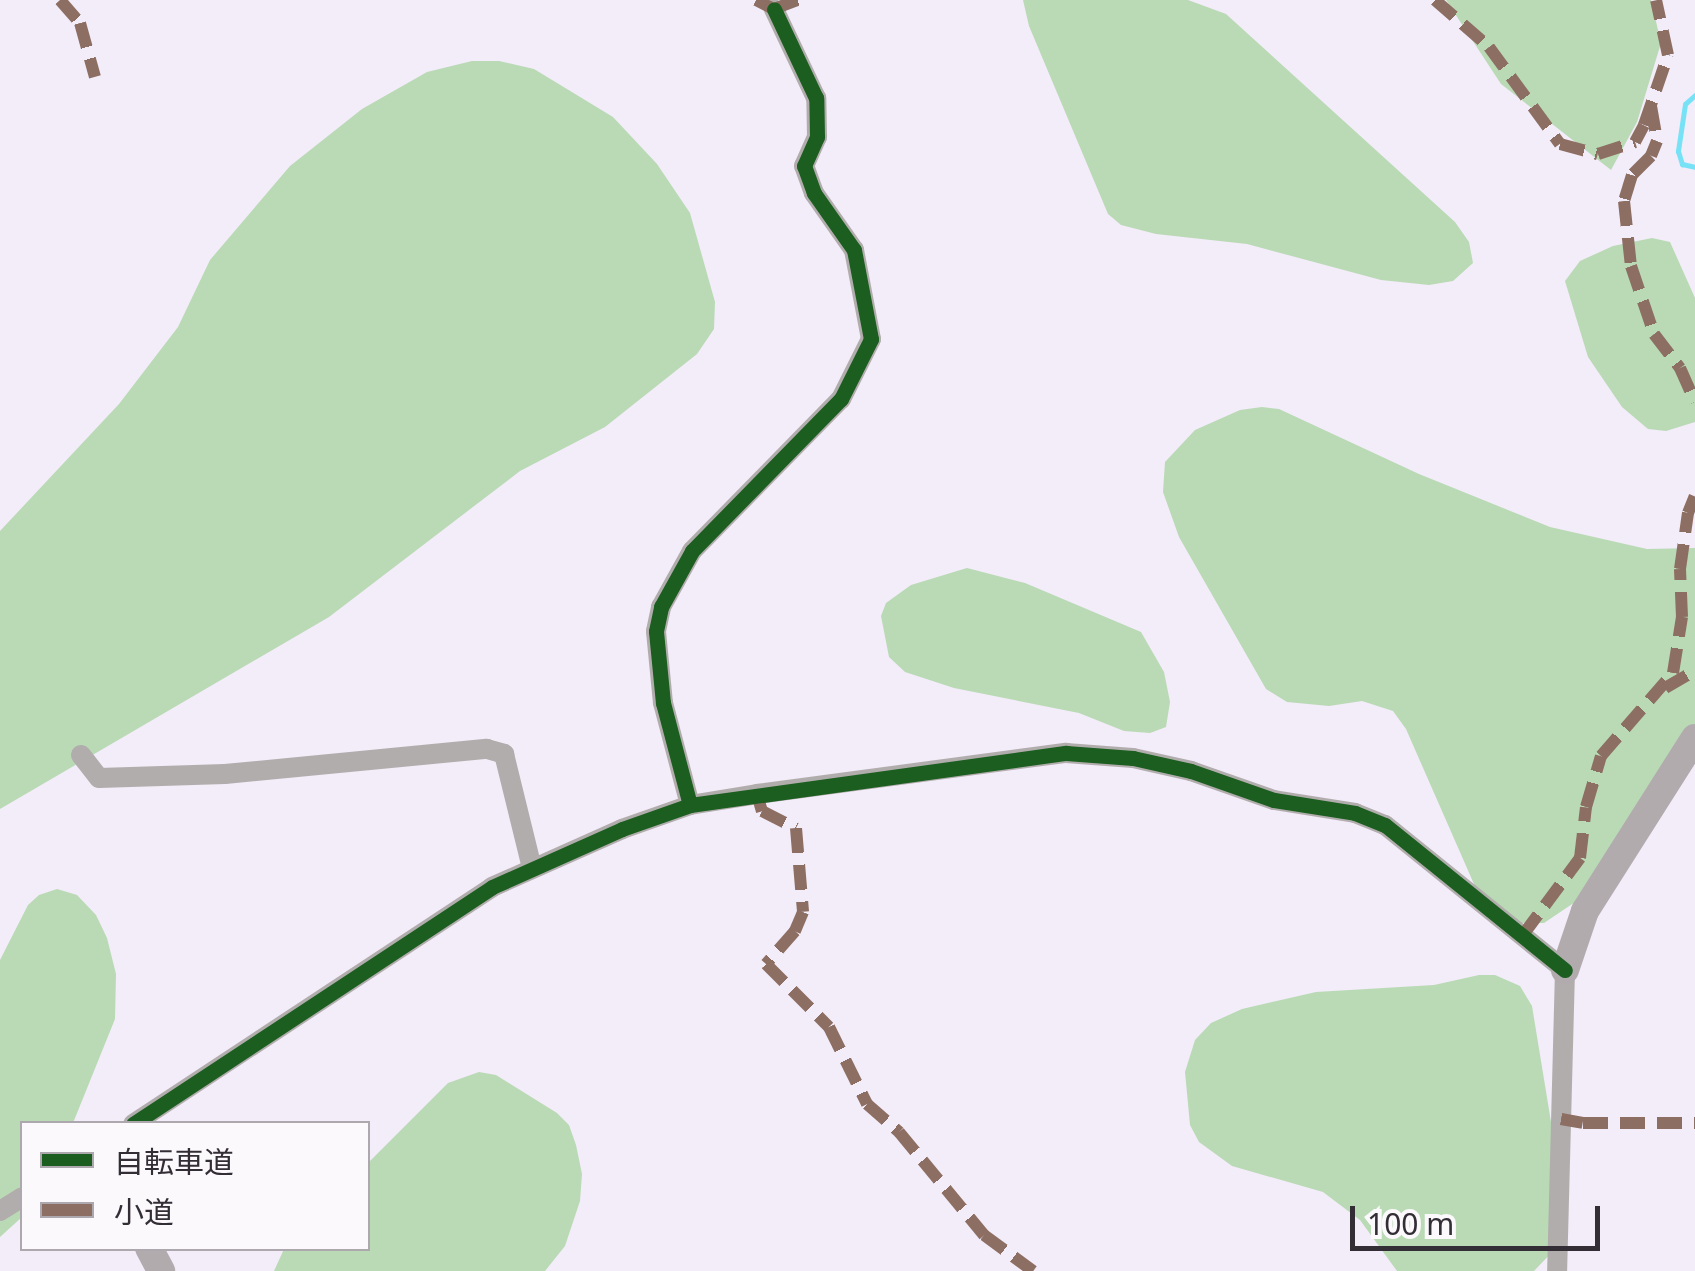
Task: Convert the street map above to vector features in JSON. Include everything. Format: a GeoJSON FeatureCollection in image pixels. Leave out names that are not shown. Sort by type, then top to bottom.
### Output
{"type":"FeatureCollection","features":[{"type":"Feature","properties":{"kind":"street"},"geometry":{"type":"LineString","coordinates":[[690,804],[663,704],[656,631],[661,607],[692,551],[841,399],[871,338],[854,250],[814,193],[804,166],[817,136],[816,98],[774,9]]}},
{"type":"Feature","properties":{"kind":"street"},"geometry":{"type":"LineString","coordinates":[[1557,1271],[1564,970],[1584,911],[1695,738]]}},
{"type":"Feature","properties":{"kind":"street"},"geometry":{"type":"LineString","coordinates":[[81,756],[99,778],[225,774],[487,749],[504,754],[532,868]]}},
{"type":"Feature","properties":{"kind":"street"},"geometry":{"type":"LineString","coordinates":[[139,1121],[492,887],[532,868],[690,804],[1035,756],[1066,753],[1133,758],[1191,771],[1274,800],[1356,813],[1385,825],[1564,970]]}},
{"type":"Feature","properties":{"kind":"green space"},"geometry":{"type":"Polygon","coordinates":[[[1023,0],[1188,0],[1226,14],[1455,222],[1469,242],[1473,263],[1453,281],[1429,285],[1381,280],[1247,244],[1156,234],[1121,225],[1108,214],[1029,26],[1023,0]]]}},
{"type":"Feature","properties":{"kind":"green space"},"geometry":{"type":"Polygon","coordinates":[[[1446,0],[1651,0],[1661,43],[1637,122],[1611,170],[1501,84],[1446,0]]]}},
{"type":"Feature","properties":{"kind":"green space"},"geometry":{"type":"Polygon","coordinates":[[[472,61],[499,61],[534,69],[613,117],[657,164],[690,213],[715,302],[714,329],[697,354],[605,427],[520,471],[329,617],[0,809],[0,531],[119,404],[178,327],[210,260],[290,166],[362,109],[427,72],[472,61]]]}},
{"type":"Feature","properties":{"kind":"green space"},"geometry":{"type":"Polygon","coordinates":[[[1652,238],[1670,242],[1695,298],[1695,422],[1666,431],[1648,429],[1622,407],[1588,357],[1565,281],[1580,261],[1613,246],[1652,238]]]}},
{"type":"Feature","properties":{"kind":"green space"},"geometry":{"type":"Polygon","coordinates":[[[1279,409],[1419,474],[1550,527],[1647,549],[1695,548],[1695,747],[1587,894],[1544,923],[1501,923],[1481,900],[1406,729],[1393,711],[1362,701],[1329,706],[1287,702],[1266,689],[1179,537],[1163,492],[1165,462],[1195,430],[1240,410],[1279,409]]]}},
{"type":"Feature","properties":{"kind":"green space"},"geometry":{"type":"Polygon","coordinates":[[[967,568],[1025,583],[1141,632],[1164,672],[1170,702],[1166,727],[1150,733],[1124,731],[1079,713],[954,688],[905,672],[889,657],[881,616],[886,603],[911,585],[967,568]]]}},
{"type":"Feature","properties":{"kind":"green space"},"geometry":{"type":"Polygon","coordinates":[[[57,889],[77,895],[96,915],[107,938],[116,974],[115,1019],[74,1121],[20,1121],[20,1219],[0,1237],[0,960],[28,905],[39,895],[57,889]]]}},
{"type":"Feature","properties":{"kind":"green space"},"geometry":{"type":"Polygon","coordinates":[[[1495,975],[1520,986],[1532,1006],[1552,1128],[1555,1249],[1534,1271],[1397,1271],[1360,1220],[1323,1192],[1232,1166],[1199,1142],[1190,1125],[1185,1072],[1195,1040],[1211,1023],[1242,1009],[1316,992],[1434,985],[1495,975]]]}},
{"type":"Feature","properties":{"kind":"green space"},"geometry":{"type":"Polygon","coordinates":[[[479,1072],[496,1075],[557,1113],[569,1125],[582,1174],[580,1201],[565,1246],[545,1271],[274,1271],[283,1251],[370,1251],[370,1161],[448,1083],[479,1072]]]}},
{"type":"Feature","properties":{"kind":"waterway"},"geometry":{"type":"LineString","coordinates":[[1695,95],[1685,104],[1678,151],[1682,164],[1695,167]]}},
{"type":"Feature","properties":{"kind":"marked path"},"geometry":{"type":"LineString","coordinates":[[60,0],[80,23],[95,77]]}},
{"type":"Feature","properties":{"kind":"marked path"},"geometry":{"type":"LineString","coordinates":[[756,0],[774,9],[798,0]]}},
{"type":"Feature","properties":{"kind":"marked path"},"geometry":{"type":"LineString","coordinates":[[1435,0],[1489,47],[1560,144],[1598,154],[1635,142],[1644,125],[1668,55],[1656,0]]}},
{"type":"Feature","properties":{"kind":"marked path"},"geometry":{"type":"LineString","coordinates":[[1651,106],[1657,141],[1651,156],[1632,175],[1624,201],[1631,266],[1654,334],[1680,368],[1695,402]]}},
{"type":"Feature","properties":{"kind":"marked path"},"geometry":{"type":"LineString","coordinates":[[1523,935],[1580,858],[1586,807],[1601,756],[1673,673],[1682,617],[1680,569],[1688,513],[1695,496]]}},
{"type":"Feature","properties":{"kind":"marked path"},"geometry":{"type":"LineString","coordinates":[[1665,688],[1695,671]]}},
{"type":"Feature","properties":{"kind":"marked path"},"geometry":{"type":"LineString","coordinates":[[757,794],[762,811],[796,828],[803,912],[795,931],[766,964],[829,1027],[867,1104],[899,1132],[984,1235],[1033,1271]]}},
{"type":"Feature","properties":{"kind":"marked path"},"geometry":{"type":"LineString","coordinates":[[1561,1119],[1583,1123],[1695,1123]]}},
{"type":"Feature","properties":{"kind":"cycle path"},"geometry":{"type":"LineString","coordinates":[[690,805],[663,703],[656,631],[661,607],[692,551],[841,399],[871,339],[854,250],[814,193],[804,166],[817,137],[816,98],[774,9]]}},
{"type":"Feature","properties":{"kind":"cycle path"},"geometry":{"type":"LineString","coordinates":[[138,1121],[492,887],[622,829],[690,805],[1066,753],[1133,758],[1191,771],[1274,800],[1355,813],[1385,825],[1565,970]]}}]}
